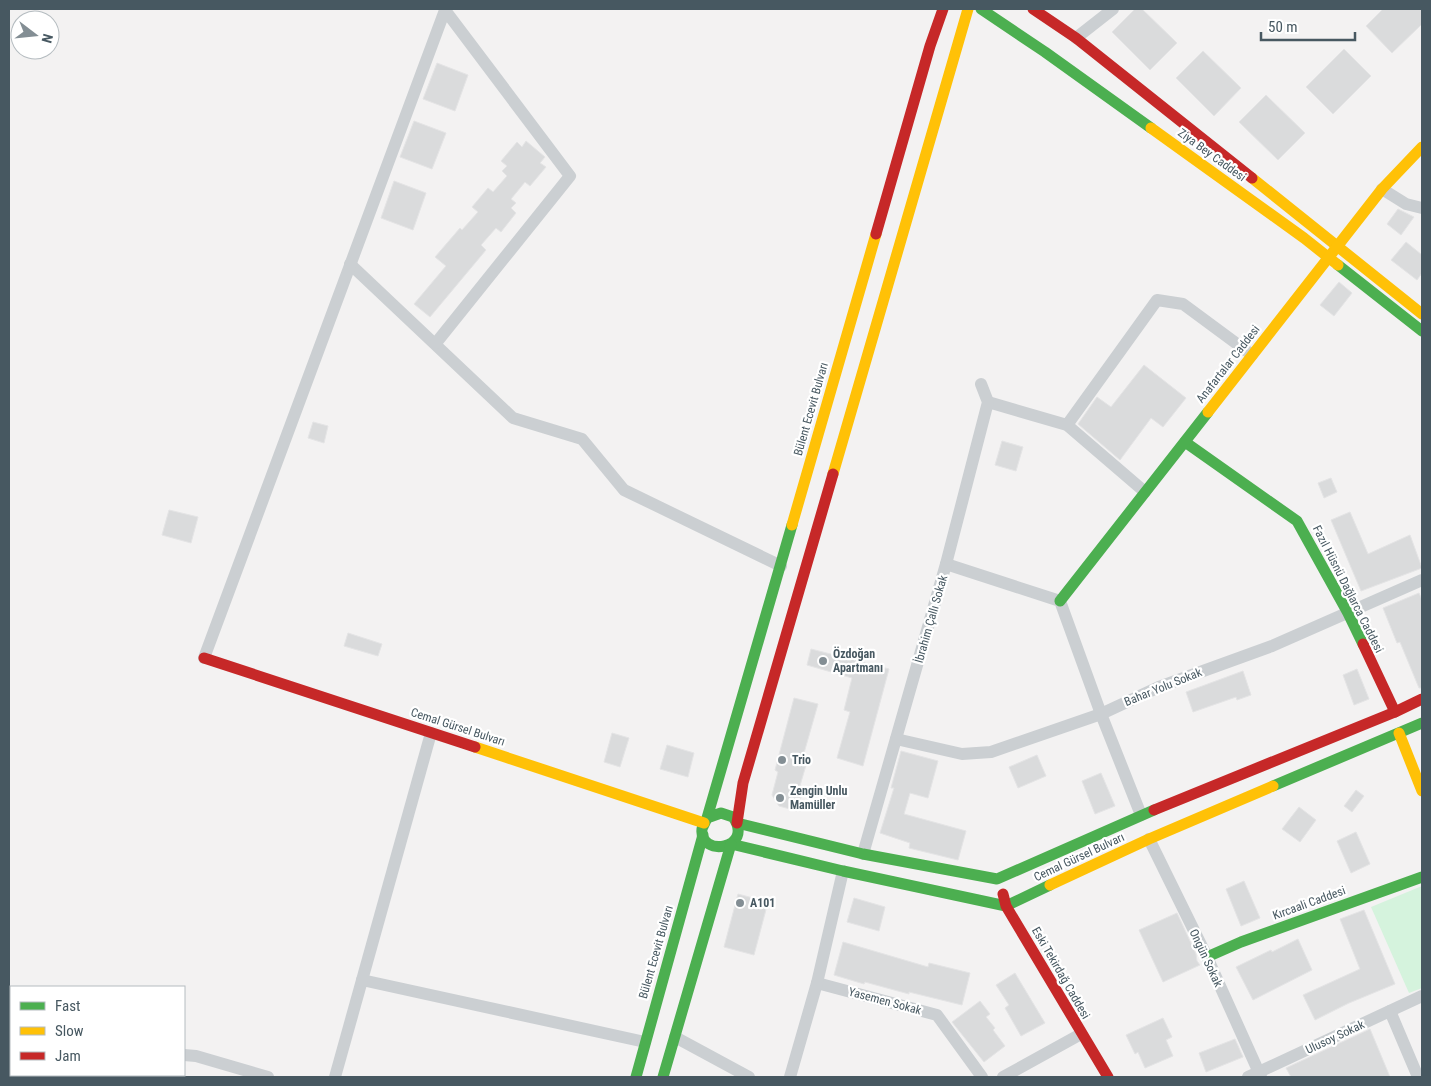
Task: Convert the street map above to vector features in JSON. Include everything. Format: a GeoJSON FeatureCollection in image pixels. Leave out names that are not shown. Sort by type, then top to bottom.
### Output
{"type":"FeatureCollection","features":[{"type":"Feature","properties":{"kind":"street","name":"Bülent Ecevit Bulvarı"},"geometry":{"type":"LineString","coordinates":[[705,820],[930,46],[943,9]]}},
{"type":"Feature","properties":{"kind":"street"},"geometry":{"type":"LineString","coordinates":[[664,1077],[731,844],[737,835],[743,783],[968,9]]}},
{"type":"Feature","properties":{"kind":"street","name":"Ziya Bey Caddesi"},"geometry":{"type":"LineString","coordinates":[[981,9],[1045,52],[1304,238],[1422,331]]}},
{"type":"Feature","properties":{"kind":"street","name":"Ziya Bey Caddesi"},"geometry":{"type":"LineString","coordinates":[[1033,9],[1076,38],[1422,314]]}},
{"type":"Feature","properties":{"kind":"street"},"geometry":{"type":"LineString","coordinates":[[1076,38],[1113,9]]}},
{"type":"Feature","properties":{"kind":"street"},"geometry":{"type":"LineString","coordinates":[[204,658],[445,10],[570,176],[436,344]]}},
{"type":"Feature","properties":{"kind":"street","name":"Anafartalar Caddesi"},"geometry":{"type":"LineString","coordinates":[[1060,601],[1382,189],[1420,153]]}},
{"type":"Feature","properties":{"kind":"street"},"geometry":{"type":"LineString","coordinates":[[1382,189],[1406,204],[1422,208]]}},
{"type":"Feature","properties":{"kind":"street"},"geometry":{"type":"LineString","coordinates":[[350,264],[514,418],[582,439],[624,490],[780,566]]}},
{"type":"Feature","properties":{"kind":"street"},"geometry":{"type":"LineString","coordinates":[[1067,425],[1157,300],[1183,304],[1252,355]]}},
{"type":"Feature","properties":{"kind":"street"},"geometry":{"type":"LineString","coordinates":[[981,384],[988,402],[1067,425],[1145,492]]}},
{"type":"Feature","properties":{"kind":"street","name":"İbrahim Çallı Sokak"},"geometry":{"type":"LineString","coordinates":[[863,854],[946,564],[988,402]]}},
{"type":"Feature","properties":{"kind":"street","name":"Fazıl Hüsnü Dağlarca Caddesi"},"geometry":{"type":"LineString","coordinates":[[1185,442],[1297,521],[1348,613],[1395,712]]}},
{"type":"Feature","properties":{"kind":"street"},"geometry":{"type":"LineString","coordinates":[[946,564],[1060,601],[1101,714],[1141,815]]}},
{"type":"Feature","properties":{"kind":"street","name":"Bahar Yolu Sokak"},"geometry":{"type":"LineString","coordinates":[[896,740],[962,754],[992,752],[1101,714],[1159,687],[1272,646],[1422,580]]}},
{"type":"Feature","properties":{"kind":"street","name":"Cemal Gürsel Bulvarı"},"geometry":{"type":"LineString","coordinates":[[204,658],[431,733],[705,820]]}},
{"type":"Feature","properties":{"kind":"street","name":"Cemal Gürsel Bulvarı"},"geometry":{"type":"LineString","coordinates":[[997,879],[1141,815],[1422,700]]}},
{"type":"Feature","properties":{"kind":"street","name":"Cemal Gürsel Bulvarı"},"geometry":{"type":"LineString","coordinates":[[1006,906],[1149,839],[1422,723]]}},
{"type":"Feature","properties":{"kind":"street"},"geometry":{"type":"LineString","coordinates":[[335,1077],[431,733]]}},
{"type":"Feature","properties":{"kind":"street"},"geometry":{"type":"LineString","coordinates":[[1399,733],[1422,791]]}},
{"type":"Feature","properties":{"kind":"street"},"geometry":{"type":"LineString","coordinates":[[997,879],[863,854],[737,823],[729,814],[724,812],[718,812],[705,820],[703,835],[709,844],[714,847],[726,847],[731,844],[843,871],[1006,906]]}},
{"type":"Feature","properties":{"kind":"street","name":"Bülent Ecevit Bulvarı"},"geometry":{"type":"LineString","coordinates":[[636,1077],[703,835]]}},
{"type":"Feature","properties":{"kind":"street","name":"Ongün Sokak"},"geometry":{"type":"LineString","coordinates":[[1149,839],[1207,957],[1256,1076]]}},
{"type":"Feature","properties":{"kind":"street"},"geometry":{"type":"LineString","coordinates":[[790,1077],[817,983],[843,871]]}},
{"type":"Feature","properties":{"kind":"street","name":"Kırcaali Caddesi"},"geometry":{"type":"LineString","coordinates":[[1207,957],[1241,942],[1422,877]]}},
{"type":"Feature","properties":{"kind":"street","name":"Eski Tekirdağ Caddesi"},"geometry":{"type":"LineString","coordinates":[[997,879],[1006,906],[1108,1077]]}},
{"type":"Feature","properties":{"kind":"street"},"geometry":{"type":"LineString","coordinates":[[362,980],[645,1042]]}},
{"type":"Feature","properties":{"kind":"street","name":"Yasemen Sokak"},"geometry":{"type":"LineString","coordinates":[[817,983],[937,1015],[982,1077]]}},
{"type":"Feature","properties":{"kind":"street","name":"Ulusoy Sokak"},"geometry":{"type":"LineString","coordinates":[[1256,1076],[1422,996]]}},
{"type":"Feature","properties":{"kind":"street"},"geometry":{"type":"LineString","coordinates":[[1390,1011],[1418,1077]]}},
{"type":"Feature","properties":{"kind":"street"},"geometry":{"type":"LineString","coordinates":[[1003,1077],[1081,1034]]}},
{"type":"Feature","properties":{"kind":"street"},"geometry":{"type":"LineString","coordinates":[[675,1037],[748,1077]]}},
{"type":"Feature","properties":{"kind":"street"},"geometry":{"type":"LineString","coordinates":[[185,1055],[196,1056],[268,1077]]}},
{"type":"Feature","properties":{"kind":"green space"},"geometry":{"type":"Polygon","coordinates":[[[1422,886],[1422,988],[1409,993],[1371,907],[1422,886]]]}},
{"type":"Feature","properties":{"kind":"building"},"geometry":{"type":"Polygon","coordinates":[[[1135,9],[1142,9],[1177,43],[1150,70],[1112,32],[1135,9]]]}},
{"type":"Feature","properties":{"kind":"building"},"geometry":{"type":"Polygon","coordinates":[[[1383,9],[1422,9],[1422,24],[1392,53],[1366,26],[1383,9]]]}},
{"type":"Feature","properties":{"kind":"building"},"geometry":{"type":"Polygon","coordinates":[[[1344,49],[1371,76],[1333,114],[1306,87],[1344,49]]]}},
{"type":"Feature","properties":{"kind":"building"},"geometry":{"type":"Polygon","coordinates":[[[1203,51],[1241,88],[1214,116],[1176,78],[1203,51]]]}},
{"type":"Feature","properties":{"kind":"building"},"geometry":{"type":"Polygon","coordinates":[[[437,63],[468,75],[455,111],[423,99],[437,63]]]}},
{"type":"Feature","properties":{"kind":"building"},"geometry":{"type":"Polygon","coordinates":[[[1266,95],[1305,133],[1278,160],[1239,122],[1266,95]]]}},
{"type":"Feature","properties":{"kind":"building"},"geometry":{"type":"Polygon","coordinates":[[[414,121],[446,133],[432,169],[400,157],[414,121]]]}},
{"type":"Feature","properties":{"kind":"building"},"geometry":{"type":"Polygon","coordinates":[[[526,141],[545,157],[540,163],[546,167],[530,186],[525,182],[511,199],[516,203],[511,208],[516,213],[501,232],[496,228],[481,245],[486,250],[430,317],[414,304],[446,266],[435,257],[460,228],[462,230],[478,212],[472,207],[488,188],[493,192],[507,176],[502,171],[507,166],[501,161],[517,142],[522,147],[526,141]]]}},
{"type":"Feature","properties":{"kind":"building"},"geometry":{"type":"Polygon","coordinates":[[[394,181],[426,193],[413,230],[381,218],[394,181]]]}},
{"type":"Feature","properties":{"kind":"building"},"geometry":{"type":"Polygon","coordinates":[[[1398,209],[1414,217],[1401,235],[1387,224],[1398,209]]]}},
{"type":"Feature","properties":{"kind":"building"},"geometry":{"type":"Polygon","coordinates":[[[1406,242],[1422,255],[1422,273],[1417,280],[1391,260],[1406,242]]]}},
{"type":"Feature","properties":{"kind":"building"},"geometry":{"type":"Polygon","coordinates":[[[1339,282],[1352,293],[1334,316],[1320,305],[1339,282]]]}},
{"type":"Feature","properties":{"kind":"building"},"geometry":{"type":"Polygon","coordinates":[[[1144,365],[1186,398],[1163,427],[1151,418],[1120,460],[1078,424],[1097,397],[1111,407],[1144,365]]]}},
{"type":"Feature","properties":{"kind":"building"},"geometry":{"type":"Polygon","coordinates":[[[313,422],[328,426],[324,443],[308,438],[313,422]]]}},
{"type":"Feature","properties":{"kind":"building"},"geometry":{"type":"Polygon","coordinates":[[[1002,441],[1023,447],[1016,471],[995,465],[1002,441]]]}},
{"type":"Feature","properties":{"kind":"building"},"geometry":{"type":"Polygon","coordinates":[[[1331,478],[1337,492],[1324,498],[1318,483],[1331,478]]]}},
{"type":"Feature","properties":{"kind":"building"},"geometry":{"type":"Polygon","coordinates":[[[169,510],[198,517],[191,543],[162,535],[169,510]]]}},
{"type":"Feature","properties":{"kind":"building"},"geometry":{"type":"Polygon","coordinates":[[[1350,512],[1368,554],[1410,535],[1422,568],[1361,591],[1331,520],[1350,512]]]}},
{"type":"Feature","properties":{"kind":"building"},"geometry":{"type":"Polygon","coordinates":[[[1419,593],[1422,600],[1422,688],[1419,688],[1400,642],[1397,643],[1383,608],[1419,593]]]}},
{"type":"Feature","properties":{"kind":"building"},"geometry":{"type":"Polygon","coordinates":[[[348,633],[382,644],[378,656],[344,646],[348,633]]]}},
{"type":"Feature","properties":{"kind":"building"},"geometry":{"type":"Polygon","coordinates":[[[811,649],[889,669],[863,766],[837,758],[850,712],[844,710],[852,678],[807,665],[811,649]]]}},
{"type":"Feature","properties":{"kind":"building"},"geometry":{"type":"Polygon","coordinates":[[[1357,669],[1369,699],[1354,705],[1343,675],[1357,669]]]}},
{"type":"Feature","properties":{"kind":"building"},"geometry":{"type":"Polygon","coordinates":[[[1243,671],[1251,695],[1237,700],[1236,697],[1193,712],[1186,692],[1243,671]]]}},
{"type":"Feature","properties":{"kind":"building"},"geometry":{"type":"Polygon","coordinates":[[[794,698],[818,704],[802,760],[807,762],[799,789],[803,790],[797,811],[779,806],[772,795],[778,772],[775,770],[794,698]]]}},
{"type":"Feature","properties":{"kind":"building"},"geometry":{"type":"Polygon","coordinates":[[[612,733],[629,738],[620,767],[604,762],[612,733]]]}},
{"type":"Feature","properties":{"kind":"building"},"geometry":{"type":"Polygon","coordinates":[[[667,745],[694,753],[688,777],[660,769],[667,745]]]}},
{"type":"Feature","properties":{"kind":"building"},"geometry":{"type":"Polygon","coordinates":[[[901,751],[938,761],[928,798],[910,793],[904,814],[966,831],[958,860],[909,848],[910,843],[880,833],[894,788],[891,788],[901,751]]]}},
{"type":"Feature","properties":{"kind":"building"},"geometry":{"type":"Polygon","coordinates":[[[1037,755],[1046,776],[1018,788],[1009,767],[1037,755]]]}},
{"type":"Feature","properties":{"kind":"building"},"geometry":{"type":"Polygon","coordinates":[[[1101,773],[1115,806],[1095,814],[1082,781],[1101,773]]]}},
{"type":"Feature","properties":{"kind":"building"},"geometry":{"type":"Polygon","coordinates":[[[1356,790],[1364,796],[1352,812],[1344,806],[1356,790]]]}},
{"type":"Feature","properties":{"kind":"building"},"geometry":{"type":"Polygon","coordinates":[[[1299,807],[1316,820],[1300,842],[1282,829],[1299,807]]]}},
{"type":"Feature","properties":{"kind":"building"},"geometry":{"type":"Polygon","coordinates":[[[1356,832],[1370,864],[1351,873],[1337,841],[1356,832]]]}},
{"type":"Feature","properties":{"kind":"building"},"geometry":{"type":"Polygon","coordinates":[[[1244,881],[1260,918],[1241,926],[1226,889],[1244,881]]]}},
{"type":"Feature","properties":{"kind":"building"},"geometry":{"type":"Polygon","coordinates":[[[738,894],[768,902],[754,955],[724,947],[738,894]]]}},
{"type":"Feature","properties":{"kind":"building"},"geometry":{"type":"Polygon","coordinates":[[[854,898],[885,907],[879,931],[847,922],[854,898]]]}},
{"type":"Feature","properties":{"kind":"building"},"geometry":{"type":"Polygon","coordinates":[[[1364,910],[1395,984],[1349,1003],[1315,1020],[1303,995],[1360,969],[1340,919],[1364,910]]]}},
{"type":"Feature","properties":{"kind":"building"},"geometry":{"type":"Polygon","coordinates":[[[1177,913],[1200,965],[1163,982],[1139,930],[1177,913]]]}},
{"type":"Feature","properties":{"kind":"building"},"geometry":{"type":"Polygon","coordinates":[[[1298,939],[1312,970],[1253,1000],[1236,967],[1298,939]]]}},
{"type":"Feature","properties":{"kind":"building"},"geometry":{"type":"Polygon","coordinates":[[[843,942],[928,967],[929,963],[970,973],[962,1005],[909,992],[909,994],[865,982],[864,984],[834,975],[843,942]]]}},
{"type":"Feature","properties":{"kind":"building"},"geometry":{"type":"Polygon","coordinates":[[[1015,973],[1045,1023],[1021,1036],[1005,1008],[1009,1005],[996,985],[1015,973]]]}},
{"type":"Feature","properties":{"kind":"building"},"geometry":{"type":"Polygon","coordinates":[[[980,1001],[990,1014],[986,1017],[995,1028],[993,1030],[1005,1046],[984,1062],[952,1022],[980,1001]]]}},
{"type":"Feature","properties":{"kind":"building"},"geometry":{"type":"Polygon","coordinates":[[[1163,1018],[1172,1037],[1166,1040],[1173,1056],[1145,1068],[1138,1052],[1135,1054],[1126,1035],[1163,1018]]]}},
{"type":"Feature","properties":{"kind":"building"},"geometry":{"type":"Polygon","coordinates":[[[1370,1029],[1390,1077],[1291,1077],[1286,1068],[1370,1029]]]}},
{"type":"Feature","properties":{"kind":"building"},"geometry":{"type":"Polygon","coordinates":[[[1235,1039],[1243,1057],[1206,1072],[1199,1053],[1235,1039]]]}},
{"type":"Feature","properties":{"kind":"traffic: fast"},"geometry":{"type":"LineString","coordinates":[[981,9],[1151,128]]}},
{"type":"Feature","properties":{"kind":"traffic: fast"},"geometry":{"type":"LineString","coordinates":[[1338,265],[1422,331]]}},
{"type":"Feature","properties":{"kind":"traffic: fast"},"geometry":{"type":"LineString","coordinates":[[1060,601],[1208,412]]}},
{"type":"Feature","properties":{"kind":"traffic: fast"},"geometry":{"type":"LineString","coordinates":[[1185,442],[1297,521],[1363,644]]}},
{"type":"Feature","properties":{"kind":"traffic: fast"},"geometry":{"type":"LineString","coordinates":[[707,818],[721,813],[733,817],[738,828],[737,836],[732,843],[725,846],[709,844],[703,838],[702,829],[707,818],[792,525]]}},
{"type":"Feature","properties":{"kind":"traffic: fast"},"geometry":{"type":"LineString","coordinates":[[1273,786],[1422,723]]}},
{"type":"Feature","properties":{"kind":"traffic: fast"},"geometry":{"type":"LineString","coordinates":[[737,823],[863,854],[997,879],[1154,810]]}},
{"type":"Feature","properties":{"kind":"traffic: fast"},"geometry":{"type":"LineString","coordinates":[[636,1077],[703,835]]}},
{"type":"Feature","properties":{"kind":"traffic: fast"},"geometry":{"type":"LineString","coordinates":[[731,844],[843,871],[1006,906],[1050,885]]}},
{"type":"Feature","properties":{"kind":"traffic: fast"},"geometry":{"type":"LineString","coordinates":[[663,1077],[731,844]]}},
{"type":"Feature","properties":{"kind":"traffic: fast"},"geometry":{"type":"LineString","coordinates":[[1207,957],[1241,942],[1422,877]]}},
{"type":"Feature","properties":{"kind":"traffic: slow"},"geometry":{"type":"LineString","coordinates":[[833,474],[968,9]]}},
{"type":"Feature","properties":{"kind":"traffic: slow"},"geometry":{"type":"LineString","coordinates":[[1151,128],[1304,238],[1338,265]]}},
{"type":"Feature","properties":{"kind":"traffic: slow"},"geometry":{"type":"LineString","coordinates":[[1208,412],[1382,189],[1422,147]]}},
{"type":"Feature","properties":{"kind":"traffic: slow"},"geometry":{"type":"LineString","coordinates":[[1252,178],[1422,314]]}},
{"type":"Feature","properties":{"kind":"traffic: slow"},"geometry":{"type":"LineString","coordinates":[[792,525],[876,234]]}},
{"type":"Feature","properties":{"kind":"traffic: slow"},"geometry":{"type":"LineString","coordinates":[[1399,733],[1422,791]]}},
{"type":"Feature","properties":{"kind":"traffic: slow"},"geometry":{"type":"LineString","coordinates":[[475,747],[704,823]]}},
{"type":"Feature","properties":{"kind":"traffic: slow"},"geometry":{"type":"LineString","coordinates":[[1050,885],[1149,839],[1273,786]]}},
{"type":"Feature","properties":{"kind":"traffic: jam"},"geometry":{"type":"LineString","coordinates":[[876,234],[930,46],[943,9]]}},
{"type":"Feature","properties":{"kind":"traffic: jam"},"geometry":{"type":"LineString","coordinates":[[1033,9],[1076,38],[1252,178]]}},
{"type":"Feature","properties":{"kind":"traffic: jam"},"geometry":{"type":"LineString","coordinates":[[737,823],[743,783],[833,474]]}},
{"type":"Feature","properties":{"kind":"traffic: jam"},"geometry":{"type":"LineString","coordinates":[[1363,644],[1395,712]]}},
{"type":"Feature","properties":{"kind":"traffic: jam"},"geometry":{"type":"LineString","coordinates":[[204,658],[475,747]]}},
{"type":"Feature","properties":{"kind":"traffic: jam"},"geometry":{"type":"LineString","coordinates":[[1154,810],[1395,712],[1422,699]]}},
{"type":"Feature","properties":{"kind":"traffic: jam"},"geometry":{"type":"LineString","coordinates":[[1003,894],[1006,906],[1108,1077]]}},
{"type":"Feature","properties":{"kind":"place","name":"Özdoğan Apartmanı"},"geometry":{"type":"Point","coordinates":[823,661]}},
{"type":"Feature","properties":{"kind":"place","name":"Trio"},"geometry":{"type":"Point","coordinates":[782,760]}},
{"type":"Feature","properties":{"kind":"place","name":"Zengin Unlu Mamüller"},"geometry":{"type":"Point","coordinates":[780,798]}},
{"type":"Feature","properties":{"kind":"place","name":"A101"},"geometry":{"type":"Point","coordinates":[740,903]}}]}
